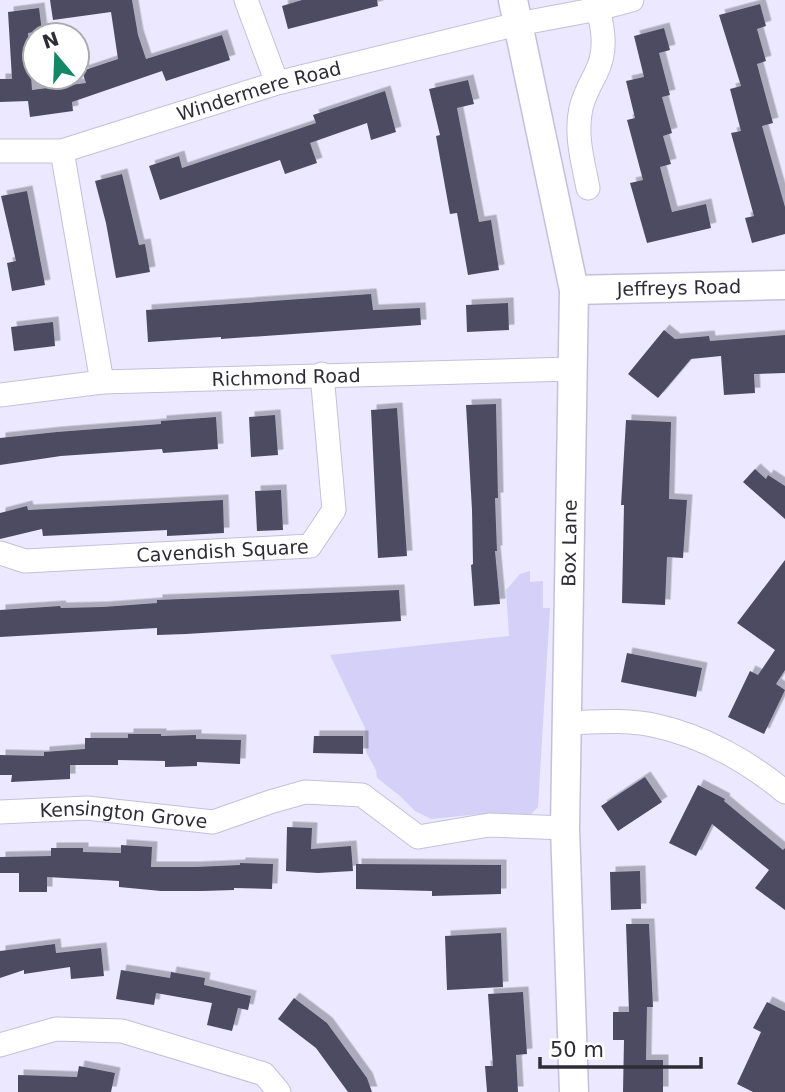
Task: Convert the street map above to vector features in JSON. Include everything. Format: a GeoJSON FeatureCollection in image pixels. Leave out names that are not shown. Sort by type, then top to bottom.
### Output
{"type":"FeatureCollection","features":[{"type":"Feature","properties":{"kind":"street"},"geometry":{"type":"LineString","coordinates":[[246,0],[277,83]]}},
{"type":"Feature","properties":{"kind":"street","name":"Windermere Road"},"geometry":{"type":"LineString","coordinates":[[0,152],[62,151],[516,12],[632,0]]}},
{"type":"Feature","properties":{"kind":"street"},"geometry":{"type":"LineString","coordinates":[[588,188],[578,134],[587,88],[603,55],[603,34],[597,5]]}},
{"type":"Feature","properties":{"kind":"street","name":"Box Lane"},"geometry":{"type":"LineString","coordinates":[[516,12],[574,290],[565,723],[565,828],[574,1092]]}},
{"type":"Feature","properties":{"kind":"street"},"geometry":{"type":"LineString","coordinates":[[62,151],[102,382]]}},
{"type":"Feature","properties":{"kind":"street","name":"Jeffreys Road"},"geometry":{"type":"LineString","coordinates":[[574,290],[785,285]]}},
{"type":"Feature","properties":{"kind":"street","name":"Richmond Road"},"geometry":{"type":"LineString","coordinates":[[0,395],[102,382],[572,369]]}},
{"type":"Feature","properties":{"kind":"street","name":"Cavendish Square"},"geometry":{"type":"LineString","coordinates":[[0,553],[25,561],[310,546],[334,510],[323,374]]}},
{"type":"Feature","properties":{"kind":"street"},"geometry":{"type":"LineString","coordinates":[[565,723],[618,722],[657,726],[723,750],[781,781]]}},
{"type":"Feature","properties":{"kind":"street","name":"Kensington Grove"},"geometry":{"type":"LineString","coordinates":[[0,812],[87,808],[213,822],[305,792],[362,795],[418,837],[489,825],[565,828]]}},
{"type":"Feature","properties":{"kind":"street"},"geometry":{"type":"LineString","coordinates":[[0,1045],[56,1029],[122,1031],[264,1073],[279,1092]]}},
{"type":"Feature","properties":{"kind":"shaded area"},"geometry":{"type":"Polygon","coordinates":[[[530,571],[530,582],[543,581],[543,608],[550,608],[538,807],[531,814],[520,817],[504,813],[431,819],[415,811],[377,778],[376,770],[366,752],[365,728],[330,655],[509,636],[506,590],[520,574],[530,571]]]}},
{"type":"Feature","properties":{"kind":"building"},"geometry":{"type":"Polygon","coordinates":[[[50,0],[132,0],[138,35],[146,59],[222,35],[230,60],[166,81],[162,71],[72,102],[73,111],[30,117],[28,101],[0,102],[0,79],[12,79],[8,12],[39,8],[41,21],[21,21],[21,91],[91,91],[91,68],[118,59],[111,12],[53,20],[50,0]]]}},
{"type":"Feature","properties":{"kind":"building"},"geometry":{"type":"Polygon","coordinates":[[[302,0],[377,0],[378,6],[288,29],[282,6],[302,0]]]}},
{"type":"Feature","properties":{"kind":"building"},"geometry":{"type":"Polygon","coordinates":[[[760,4],[766,26],[757,29],[766,61],[757,64],[773,123],[762,126],[785,207],[785,234],[752,243],[745,218],[754,216],[731,133],[741,131],[730,89],[741,86],[719,15],[760,4]]]}},
{"type":"Feature","properties":{"kind":"building"},"geometry":{"type":"Polygon","coordinates":[[[664,28],[670,50],[659,53],[670,95],[662,97],[672,133],[663,136],[671,164],[660,167],[672,212],[706,204],[711,228],[647,243],[630,183],[643,180],[627,120],[635,118],[626,81],[644,77],[634,36],[664,28]]]}},
{"type":"Feature","properties":{"kind":"building"},"geometry":{"type":"Polygon","coordinates":[[[468,80],[474,104],[457,108],[479,222],[491,220],[499,270],[468,275],[457,213],[450,214],[436,136],[440,135],[429,89],[468,80]]]}},
{"type":"Feature","properties":{"kind":"building"},"geometry":{"type":"Polygon","coordinates":[[[385,91],[396,132],[371,140],[367,123],[310,143],[317,163],[285,174],[280,160],[160,200],[149,166],[179,156],[182,168],[316,123],[313,115],[385,91]]]}},
{"type":"Feature","properties":{"kind":"building"},"geometry":{"type":"Polygon","coordinates":[[[122,174],[139,245],[145,244],[150,272],[116,278],[95,181],[122,174]]]}},
{"type":"Feature","properties":{"kind":"building"},"geometry":{"type":"Polygon","coordinates":[[[27,191],[45,285],[12,291],[7,263],[16,261],[1,196],[27,191]]]}},
{"type":"Feature","properties":{"kind":"building"},"geometry":{"type":"Polygon","coordinates":[[[371,294],[373,310],[420,308],[421,325],[148,342],[146,310],[371,294]]]}},
{"type":"Feature","properties":{"kind":"building"},"geometry":{"type":"Polygon","coordinates":[[[508,303],[509,330],[467,332],[466,305],[508,303]]]}},
{"type":"Feature","properties":{"kind":"building"},"geometry":{"type":"Polygon","coordinates":[[[53,322],[55,346],[14,351],[11,327],[53,322]]]}},
{"type":"Feature","properties":{"kind":"building"},"geometry":{"type":"Polygon","coordinates":[[[664,330],[675,339],[709,336],[710,341],[785,335],[785,373],[754,374],[755,393],[724,395],[721,356],[691,359],[658,398],[628,374],[664,330]]]}},
{"type":"Feature","properties":{"kind":"building"},"geometry":{"type":"Polygon","coordinates":[[[496,404],[498,498],[495,498],[495,551],[500,604],[474,606],[466,405],[496,404]]]}},
{"type":"Feature","properties":{"kind":"building"},"geometry":{"type":"Polygon","coordinates":[[[397,408],[407,556],[378,558],[371,410],[397,408]]]}},
{"type":"Feature","properties":{"kind":"building"},"geometry":{"type":"Polygon","coordinates":[[[275,415],[278,455],[251,457],[249,417],[275,415]]]}},
{"type":"Feature","properties":{"kind":"building"},"geometry":{"type":"Polygon","coordinates":[[[216,417],[218,449],[163,453],[162,449],[61,456],[0,465],[0,438],[216,417]]]}},
{"type":"Feature","properties":{"kind":"building"},"geometry":{"type":"Polygon","coordinates":[[[626,420],[671,422],[669,499],[687,500],[683,558],[667,557],[665,605],[622,603],[624,505],[621,505],[626,420]]]}},
{"type":"Feature","properties":{"kind":"building"},"geometry":{"type":"Polygon","coordinates":[[[755,469],[766,479],[768,475],[785,486],[785,519],[743,482],[755,469]]]}},
{"type":"Feature","properties":{"kind":"building"},"geometry":{"type":"Polygon","coordinates":[[[281,490],[283,530],[257,531],[255,491],[281,490]]]}},
{"type":"Feature","properties":{"kind":"building"},"geometry":{"type":"Polygon","coordinates":[[[223,500],[224,533],[167,536],[167,530],[43,536],[42,529],[0,539],[0,513],[27,506],[28,510],[223,500]]]}},
{"type":"Feature","properties":{"kind":"building"},"geometry":{"type":"Polygon","coordinates":[[[785,560],[785,670],[776,684],[785,690],[764,734],[728,717],[750,671],[758,675],[775,650],[737,623],[785,560]]]}},
{"type":"Feature","properties":{"kind":"building"},"geometry":{"type":"Polygon","coordinates":[[[399,590],[401,621],[186,634],[157,635],[157,628],[0,637],[0,610],[60,606],[103,607],[157,603],[157,600],[399,590]]]}},
{"type":"Feature","properties":{"kind":"building"},"geometry":{"type":"Polygon","coordinates":[[[627,653],[702,668],[696,697],[621,682],[627,653]]]}},
{"type":"Feature","properties":{"kind":"building"},"geometry":{"type":"Polygon","coordinates":[[[128,734],[196,735],[196,739],[241,740],[240,764],[197,762],[197,766],[165,767],[165,761],[118,760],[118,765],[70,765],[70,779],[11,782],[12,775],[0,775],[0,755],[44,756],[44,752],[85,749],[85,738],[128,738],[128,734]]]}},
{"type":"Feature","properties":{"kind":"building"},"geometry":{"type":"Polygon","coordinates":[[[314,736],[363,736],[363,754],[313,753],[314,736]]]}},
{"type":"Feature","properties":{"kind":"building"},"geometry":{"type":"Polygon","coordinates":[[[645,777],[662,802],[618,831],[601,806],[645,777]]]}},
{"type":"Feature","properties":{"kind":"building"},"geometry":{"type":"Polygon","coordinates":[[[698,785],[725,799],[724,801],[783,850],[785,848],[785,910],[755,888],[769,870],[712,824],[696,856],[669,843],[698,785]]]}},
{"type":"Feature","properties":{"kind":"building"},"geometry":{"type":"Polygon","coordinates":[[[287,827],[312,828],[311,849],[351,846],[353,871],[286,871],[287,827]]]}},
{"type":"Feature","properties":{"kind":"building"},"geometry":{"type":"Polygon","coordinates":[[[121,845],[152,847],[151,867],[273,864],[272,889],[161,891],[119,887],[119,881],[47,877],[47,892],[19,892],[19,873],[0,873],[0,857],[51,856],[51,848],[83,848],[83,852],[121,853],[121,845]]]}},
{"type":"Feature","properties":{"kind":"building"},"geometry":{"type":"Polygon","coordinates":[[[356,864],[501,865],[501,894],[432,896],[432,891],[356,889],[356,864]]]}},
{"type":"Feature","properties":{"kind":"building"},"geometry":{"type":"Polygon","coordinates":[[[640,871],[641,909],[611,910],[610,872],[640,871]]]}},
{"type":"Feature","properties":{"kind":"building"},"geometry":{"type":"Polygon","coordinates":[[[626,924],[649,924],[653,1007],[647,1007],[646,1060],[663,1060],[663,1092],[623,1092],[624,1040],[613,1040],[613,1012],[629,1012],[626,924]]]}},
{"type":"Feature","properties":{"kind":"building"},"geometry":{"type":"Polygon","coordinates":[[[501,933],[503,987],[447,990],[445,936],[501,933]]]}},
{"type":"Feature","properties":{"kind":"building"},"geometry":{"type":"Polygon","coordinates":[[[55,944],[56,953],[101,948],[104,976],[71,979],[70,967],[24,974],[24,970],[0,978],[0,951],[55,944]]]}},
{"type":"Feature","properties":{"kind":"building"},"geometry":{"type":"Polygon","coordinates":[[[121,970],[170,978],[171,972],[205,978],[204,985],[251,996],[248,1010],[238,1008],[232,1031],[207,1025],[212,1003],[156,993],[154,1005],[116,999],[121,970]]]}},
{"type":"Feature","properties":{"kind":"building"},"geometry":{"type":"Polygon","coordinates":[[[523,992],[527,1054],[516,1055],[518,1092],[487,1092],[485,1066],[493,1066],[488,994],[523,992]]]}},
{"type":"Feature","properties":{"kind":"building"},"geometry":{"type":"Polygon","coordinates":[[[294,998],[327,1023],[367,1078],[372,1092],[348,1092],[316,1048],[278,1019],[294,998]]]}},
{"type":"Feature","properties":{"kind":"building"},"geometry":{"type":"Polygon","coordinates":[[[767,1002],[785,1011],[785,1092],[753,1092],[737,1084],[761,1032],[753,1028],[767,1002]]]}},
{"type":"Feature","properties":{"kind":"building"},"geometry":{"type":"Polygon","coordinates":[[[79,1066],[115,1073],[111,1092],[18,1092],[18,1075],[77,1077],[79,1066]]]}}]}
